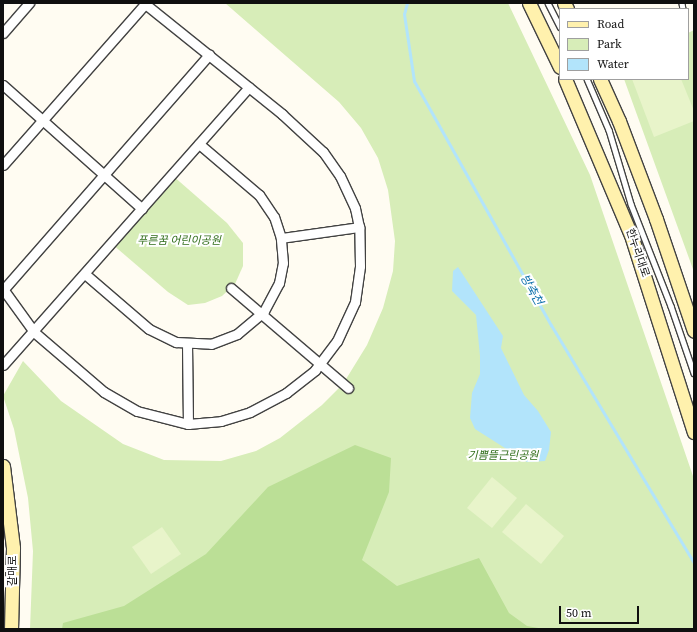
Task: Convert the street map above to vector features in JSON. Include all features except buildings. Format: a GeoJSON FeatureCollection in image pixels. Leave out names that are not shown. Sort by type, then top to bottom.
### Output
{"type":"FeatureCollection","features":[{"type":"Feature","properties":{"kind":"street"},"geometry":{"type":"LineString","coordinates":[[3,33],[29,3]]}},
{"type":"Feature","properties":{"kind":"street"},"geometry":{"type":"LineString","coordinates":[[3,165],[144,3],[209,55],[249,87],[323,152],[340,176],[355,208],[359,227],[360,266],[355,302],[337,341],[320,364],[286,393],[250,412],[221,421],[188,424],[137,411],[104,392],[34,332],[3,290],[209,55]]}},
{"type":"Feature","properties":{"kind":"street"},"geometry":{"type":"LineString","coordinates":[[529,3],[559,65]]}},
{"type":"Feature","properties":{"kind":"street","name":"한누리대로"},"geometry":{"type":"LineString","coordinates":[[565,80],[631,235],[682,390],[694,432]]}},
{"type":"Feature","properties":{"kind":"street"},"geometry":{"type":"LineString","coordinates":[[600,80],[610,100],[656,219],[694,331]]}},
{"type":"Feature","properties":{"kind":"street"},"geometry":{"type":"LineString","coordinates":[[3,85],[142,209]]}},
{"type":"Feature","properties":{"kind":"street"},"geometry":{"type":"LineString","coordinates":[[3,361],[7,355],[34,332],[249,87]]}},
{"type":"Feature","properties":{"kind":"street"},"geometry":{"type":"LineString","coordinates":[[85,274],[149,329],[176,342],[211,344],[230,337],[250,325],[261,314],[279,283],[283,263],[281,238],[274,217],[259,195],[200,144]]}},
{"type":"Feature","properties":{"kind":"street"},"geometry":{"type":"LineString","coordinates":[[281,238],[359,227]]}},
{"type":"Feature","properties":{"kind":"street"},"geometry":{"type":"LineString","coordinates":[[231,288],[348,388]]}},
{"type":"Feature","properties":{"kind":"street"},"geometry":{"type":"LineString","coordinates":[[187,343],[188,424]]}},
{"type":"Feature","properties":{"kind":"street"},"geometry":{"type":"LineString","coordinates":[[3,365],[7,355]]}},
{"type":"Feature","properties":{"kind":"street","name":"갈매로"},"geometry":{"type":"LineString","coordinates":[[3,466],[13,548],[11,629]]}},
{"type":"Feature","properties":{"kind":"lane"},"geometry":{"type":"LineString","coordinates":[[548,3],[559,26]]}},
{"type":"Feature","properties":{"kind":"lane"},"geometry":{"type":"LineString","coordinates":[[587,80],[609,130],[631,204],[672,306],[694,373]]}},
{"type":"Feature","properties":{"kind":"lane"},"geometry":{"type":"LineString","coordinates":[[608,80],[610,100]]}},
{"type":"Feature","properties":{"kind":"green space","name":"기쁨뜰근린공원"},"geometry":{"type":"Polygon","coordinates":[[[225,3],[508,3],[590,175],[694,479],[694,629],[30,629],[33,551],[28,498],[14,429],[3,396],[23,361],[61,401],[123,444],[164,460],[221,461],[256,451],[280,438],[322,405],[343,384],[367,345],[383,308],[393,271],[395,241],[388,190],[378,158],[361,128],[339,102],[225,3]]]}},
{"type":"Feature","properties":{"kind":"green space"},"geometry":{"type":"Polygon","coordinates":[[[694,30],[694,272],[624,80],[689,80],[689,32],[694,30]]]}},
{"type":"Feature","properties":{"kind":"green space"},"geometry":{"type":"Polygon","coordinates":[[[632,80],[681,80],[694,111],[694,121],[654,137],[632,80]]]}},
{"type":"Feature","properties":{"kind":"green space","name":"푸른꿈 어린이공원"},"geometry":{"type":"Polygon","coordinates":[[[172,175],[227,223],[243,243],[243,266],[235,284],[222,296],[205,303],[188,305],[168,292],[112,244],[172,175]]]}},
{"type":"Feature","properties":{"kind":"green space"},"geometry":{"type":"Polygon","coordinates":[[[355,445],[391,458],[389,492],[362,560],[397,586],[479,558],[509,613],[527,626],[544,629],[62,629],[63,623],[124,606],[206,554],[268,487],[355,445]]]}},
{"type":"Feature","properties":{"kind":"green space"},"geometry":{"type":"Polygon","coordinates":[[[492,477],[517,498],[492,528],[467,508],[492,477]]]}},
{"type":"Feature","properties":{"kind":"green space"},"geometry":{"type":"Polygon","coordinates":[[[526,504],[564,536],[541,564],[502,532],[526,504]]]}},
{"type":"Feature","properties":{"kind":"green space"},"geometry":{"type":"Polygon","coordinates":[[[162,527],[181,554],[151,574],[132,547],[162,527]]]}},
{"type":"Feature","properties":{"kind":"water"},"geometry":{"type":"Polygon","coordinates":[[[458,267],[503,336],[501,348],[524,395],[538,411],[551,432],[549,450],[545,461],[527,462],[475,429],[470,418],[472,393],[480,374],[480,356],[476,315],[452,291],[453,271],[458,267]]]}},
{"type":"Feature","properties":{"kind":"waterway","name":"방축천"},"geometry":{"type":"LineString","coordinates":[[407,3],[404,14],[414,81],[551,325],[694,563]]}}]}
